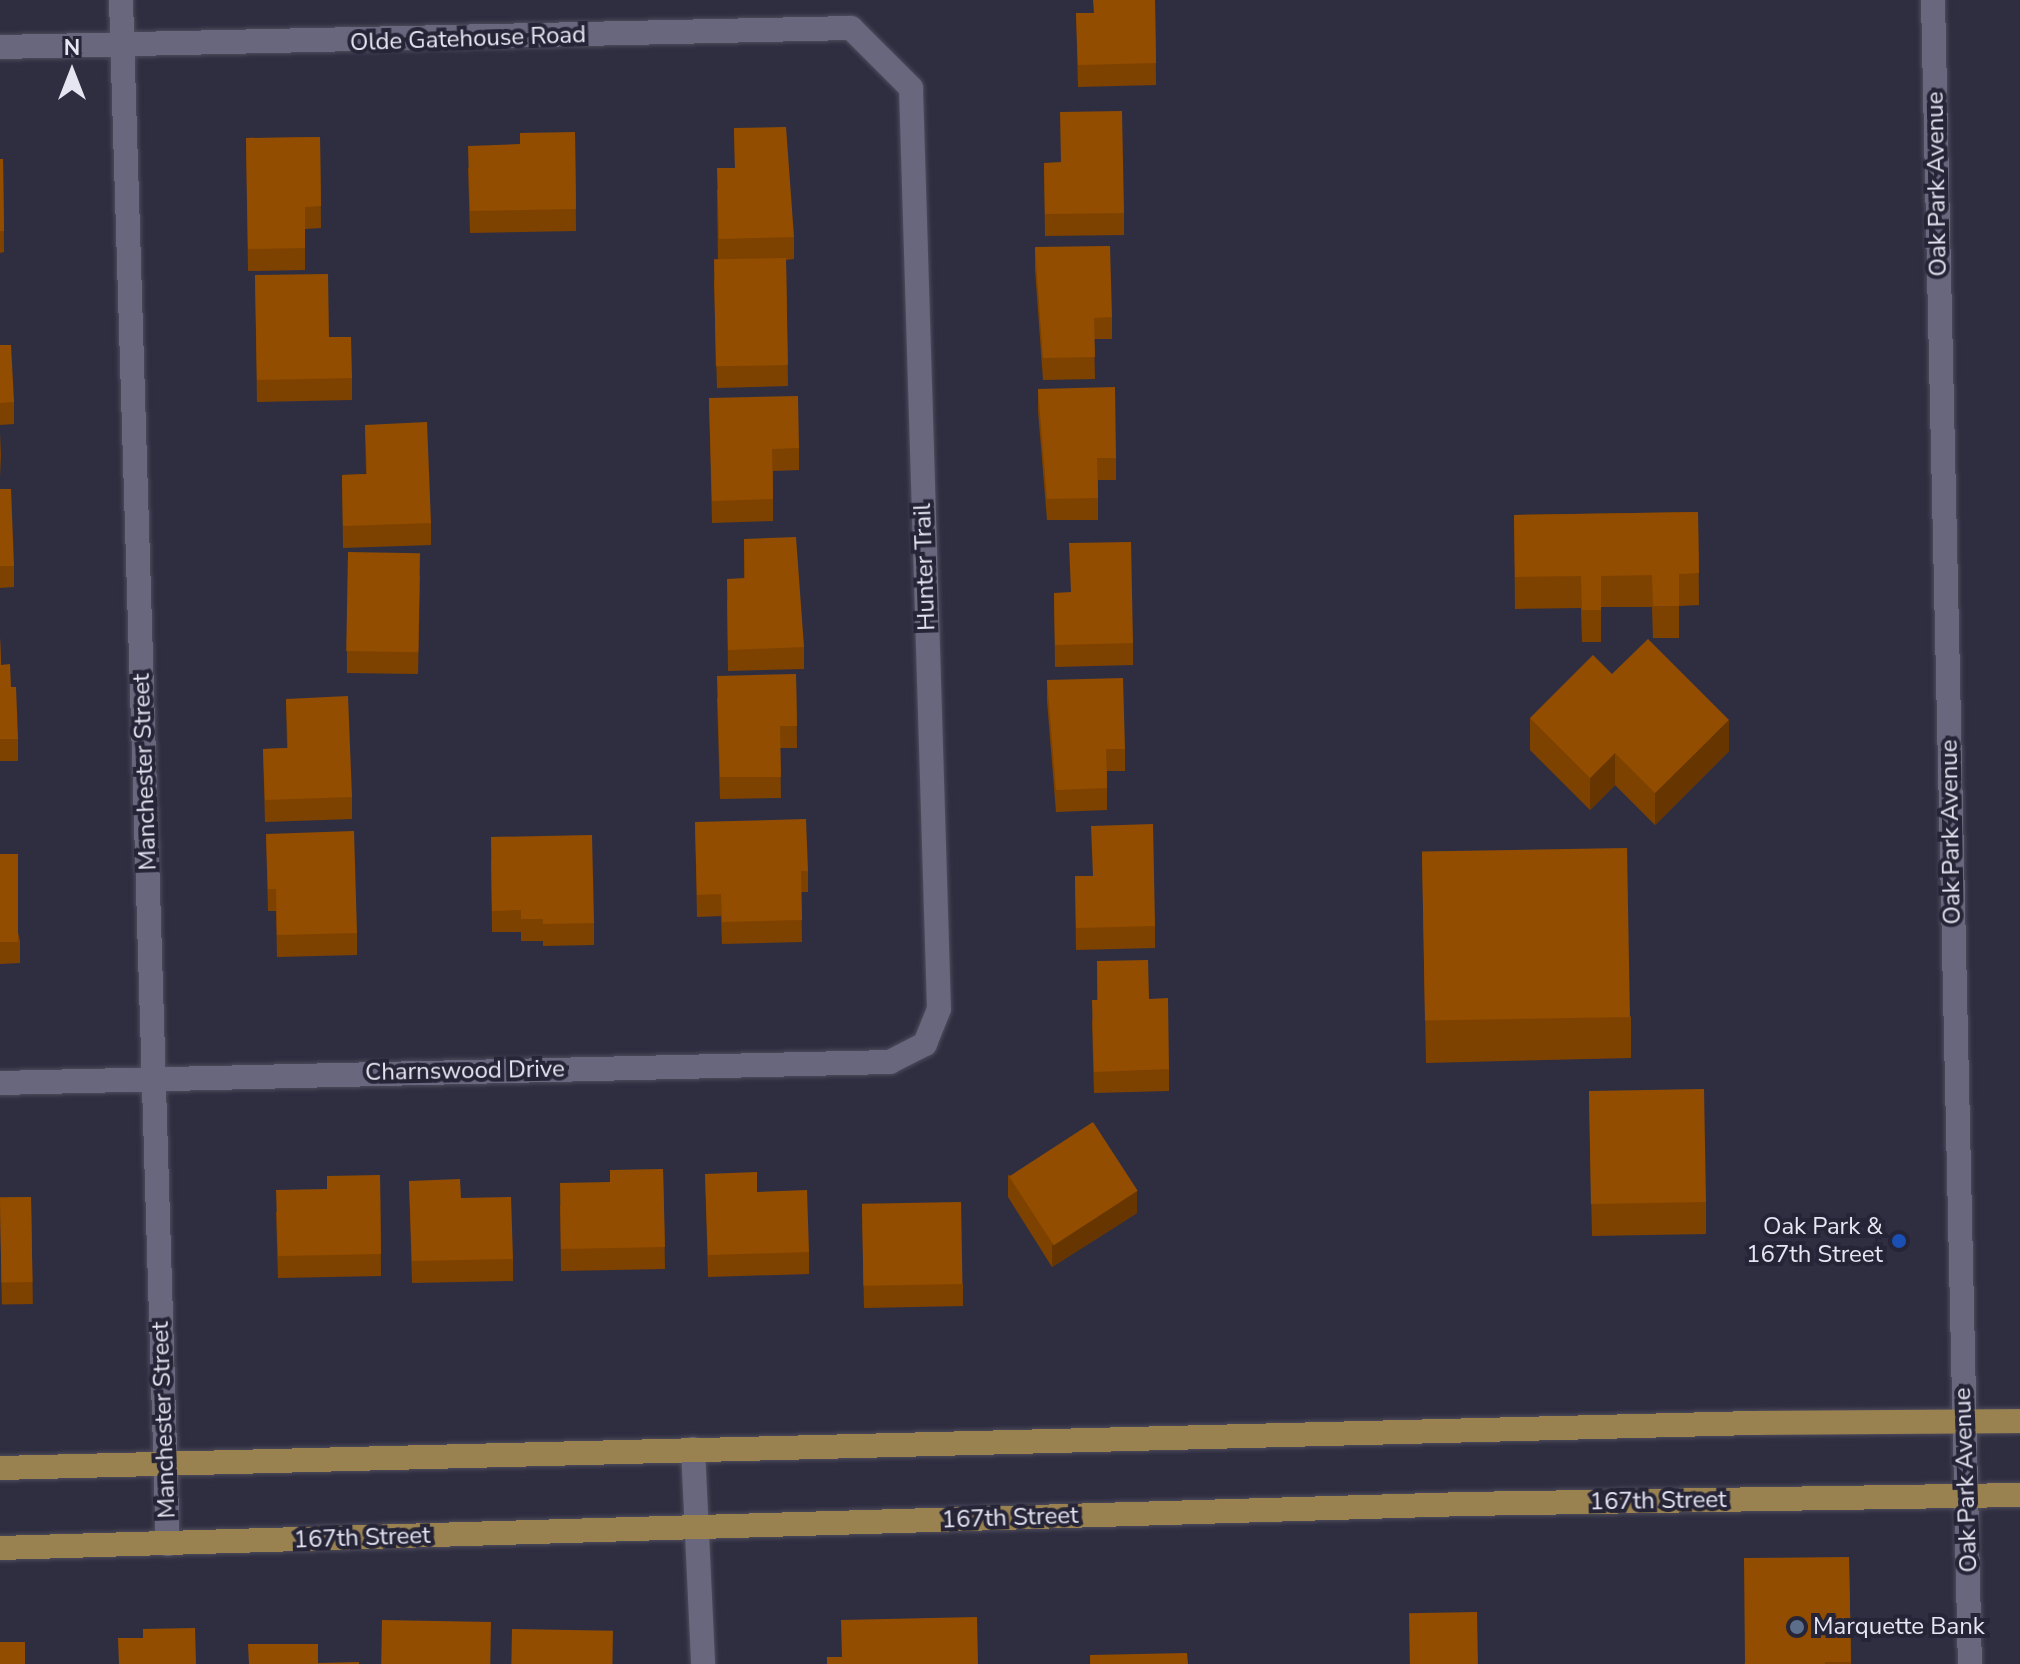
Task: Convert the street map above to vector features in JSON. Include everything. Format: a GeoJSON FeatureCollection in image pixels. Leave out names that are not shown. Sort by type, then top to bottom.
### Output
{"type":"FeatureCollection","features":[{"type":"Feature","properties":{"kind":"main road"},"geometry":{"type":"LineString","coordinates":[[0,1468],[693,1449],[2020,1421]]}},
{"type":"Feature","properties":{"kind":"main road","name":"167th Street"},"geometry":{"type":"LineString","coordinates":[[0,1548],[1464,1504],[2020,1495]]}},
{"type":"Feature","properties":{"kind":"street","name":"Manchester Street"},"geometry":{"type":"LineString","coordinates":[[121,0],[168,1544]]}},
{"type":"Feature","properties":{"kind":"street","name":"Oak Park Avenue"},"geometry":{"type":"LineString","coordinates":[[1933,0],[1970,1664]]}},
{"type":"Feature","properties":{"kind":"street","name":"Olde Gatehouse Road"},"geometry":{"type":"LineString","coordinates":[[0,47],[122,48],[851,28],[911,88]]}},
{"type":"Feature","properties":{"kind":"street","name":"Hunter Trail"},"geometry":{"type":"LineString","coordinates":[[911,88],[939,1009],[925,1044]]}},
{"type":"Feature","properties":{"kind":"street","name":"Charnswood Drive"},"geometry":{"type":"LineString","coordinates":[[0,1083],[890,1062],[925,1044]]}},
{"type":"Feature","properties":{"kind":"street"},"geometry":{"type":"LineString","coordinates":[[693,1449],[703,1664]]}},
{"type":"Feature","properties":{"kind":"building"},"geometry":{"type":"Polygon","coordinates":[[[1093,0],[1155,0],[1156,63],[1078,65],[1076,13],[1094,13],[1093,0]]]}},
{"type":"Feature","properties":{"kind":"building"},"geometry":{"type":"Polygon","coordinates":[[[1122,111],[1124,213],[1045,214],[1044,163],[1061,162],[1060,112],[1122,111]]]}},
{"type":"Feature","properties":{"kind":"building"},"geometry":{"type":"Polygon","coordinates":[[[786,127],[794,237],[719,239],[717,168],[735,168],[734,128],[786,127]]]}},
{"type":"Feature","properties":{"kind":"building"},"geometry":{"type":"Polygon","coordinates":[[[575,132],[576,209],[470,211],[468,146],[520,144],[520,133],[575,132]]]}},
{"type":"Feature","properties":{"kind":"building"},"geometry":{"type":"Polygon","coordinates":[[[320,137],[321,206],[305,207],[305,248],[248,249],[246,138],[320,137]]]}},
{"type":"Feature","properties":{"kind":"building"},"geometry":{"type":"Polygon","coordinates":[[[0,159],[3,159],[4,231],[0,231],[0,159]]]}},
{"type":"Feature","properties":{"kind":"building"},"geometry":{"type":"Polygon","coordinates":[[[1110,246],[1112,317],[1094,318],[1095,357],[1043,358],[1035,247],[1110,246]]]}},
{"type":"Feature","properties":{"kind":"building"},"geometry":{"type":"Polygon","coordinates":[[[786,258],[788,365],[716,366],[714,259],[786,258]]]}},
{"type":"Feature","properties":{"kind":"building"},"geometry":{"type":"Polygon","coordinates":[[[328,274],[329,337],[351,337],[352,378],[257,380],[255,275],[328,274]]]}},
{"type":"Feature","properties":{"kind":"building"},"geometry":{"type":"Polygon","coordinates":[[[0,345],[11,345],[14,402],[0,403],[0,345]]]}},
{"type":"Feature","properties":{"kind":"building"},"geometry":{"type":"Polygon","coordinates":[[[1115,387],[1116,458],[1097,458],[1098,498],[1047,499],[1038,389],[1115,387]]]}},
{"type":"Feature","properties":{"kind":"building"},"geometry":{"type":"Polygon","coordinates":[[[798,396],[799,448],[772,449],[773,499],[712,501],[709,398],[798,396]]]}},
{"type":"Feature","properties":{"kind":"building"},"geometry":{"type":"Polygon","coordinates":[[[427,422],[431,523],[343,526],[342,475],[367,474],[365,425],[427,422]]]}},
{"type":"Feature","properties":{"kind":"building"},"geometry":{"type":"Polygon","coordinates":[[[0,489],[11,489],[14,566],[0,566],[0,489]]]}},
{"type":"Feature","properties":{"kind":"building"},"geometry":{"type":"Polygon","coordinates":[[[1698,512],[1699,573],[1679,574],[1679,606],[1653,606],[1652,575],[1601,576],[1601,610],[1582,610],[1581,576],[1515,577],[1514,515],[1698,512]]]}},
{"type":"Feature","properties":{"kind":"building"},"geometry":{"type":"Polygon","coordinates":[[[796,537],[804,647],[728,650],[727,579],[745,578],[744,539],[796,537]]]}},
{"type":"Feature","properties":{"kind":"building"},"geometry":{"type":"Polygon","coordinates":[[[1131,542],[1133,643],[1055,645],[1054,593],[1071,592],[1069,543],[1131,542]]]}},
{"type":"Feature","properties":{"kind":"building"},"geometry":{"type":"Polygon","coordinates":[[[348,552],[420,553],[418,652],[346,651],[348,552]]]}},
{"type":"Feature","properties":{"kind":"building"},"geometry":{"type":"Polygon","coordinates":[[[0,637],[1,665],[10,664],[11,687],[16,687],[18,739],[0,739],[0,637]]]}},
{"type":"Feature","properties":{"kind":"building"},"geometry":{"type":"Polygon","coordinates":[[[1648,639],[1729,720],[1655,793],[1615,753],[1590,778],[1530,718],[1593,655],[1612,674],[1648,639]]]}},
{"type":"Feature","properties":{"kind":"building"},"geometry":{"type":"Polygon","coordinates":[[[796,674],[797,726],[780,726],[781,777],[720,777],[717,676],[796,674]]]}},
{"type":"Feature","properties":{"kind":"building"},"geometry":{"type":"Polygon","coordinates":[[[1123,678],[1125,749],[1106,749],[1107,788],[1056,790],[1047,680],[1123,678]]]}},
{"type":"Feature","properties":{"kind":"building"},"geometry":{"type":"Polygon","coordinates":[[[348,696],[352,797],[265,800],[263,749],[288,748],[286,699],[348,696]]]}},
{"type":"Feature","properties":{"kind":"building"},"geometry":{"type":"Polygon","coordinates":[[[806,819],[808,871],[801,871],[802,920],[722,922],[721,894],[697,895],[695,822],[806,819]]]}},
{"type":"Feature","properties":{"kind":"building"},"geometry":{"type":"Polygon","coordinates":[[[1153,824],[1155,926],[1076,928],[1075,876],[1093,876],[1091,826],[1153,824]]]}},
{"type":"Feature","properties":{"kind":"building"},"geometry":{"type":"Polygon","coordinates":[[[354,831],[357,933],[277,935],[276,889],[268,889],[266,834],[354,831]]]}},
{"type":"Feature","properties":{"kind":"building"},"geometry":{"type":"Polygon","coordinates":[[[592,835],[594,923],[543,924],[543,919],[521,919],[521,910],[492,911],[491,837],[592,835]]]}},
{"type":"Feature","properties":{"kind":"building"},"geometry":{"type":"Polygon","coordinates":[[[1627,848],[1630,1017],[1425,1021],[1422,852],[1627,848]]]}},
{"type":"Feature","properties":{"kind":"building"},"geometry":{"type":"Polygon","coordinates":[[[0,854],[18,854],[18,942],[0,942],[0,854]]]}},
{"type":"Feature","properties":{"kind":"building"},"geometry":{"type":"Polygon","coordinates":[[[1148,960],[1149,999],[1168,998],[1169,1069],[1094,1072],[1092,1000],[1098,1000],[1097,961],[1148,960]]]}},
{"type":"Feature","properties":{"kind":"building"},"geometry":{"type":"Polygon","coordinates":[[[1704,1089],[1706,1202],[1591,1204],[1589,1091],[1704,1089]]]}},
{"type":"Feature","properties":{"kind":"building"},"geometry":{"type":"Polygon","coordinates":[[[1093,1122],[1138,1191],[1054,1245],[1009,1176],[1093,1122]]]}},
{"type":"Feature","properties":{"kind":"building"},"geometry":{"type":"Polygon","coordinates":[[[663,1169],[665,1247],[561,1249],[560,1183],[610,1182],[610,1170],[663,1169]]]}},
{"type":"Feature","properties":{"kind":"building"},"geometry":{"type":"Polygon","coordinates":[[[757,1172],[757,1192],[807,1190],[809,1252],[708,1255],[705,1174],[757,1172]]]}},
{"type":"Feature","properties":{"kind":"building"},"geometry":{"type":"Polygon","coordinates":[[[380,1175],[381,1254],[278,1256],[276,1190],[327,1189],[327,1176],[380,1175]]]}},
{"type":"Feature","properties":{"kind":"building"},"geometry":{"type":"Polygon","coordinates":[[[460,1179],[461,1198],[511,1197],[513,1259],[412,1261],[409,1181],[460,1179]]]}},
{"type":"Feature","properties":{"kind":"building"},"geometry":{"type":"Polygon","coordinates":[[[31,1197],[32,1282],[1,1283],[0,1198],[31,1197]]]}},
{"type":"Feature","properties":{"kind":"building"},"geometry":{"type":"Polygon","coordinates":[[[961,1202],[962,1284],[863,1286],[862,1204],[961,1202]]]}},
{"type":"Feature","properties":{"kind":"building","name":"Marquette Bank"},"geometry":{"type":"Polygon","coordinates":[[[1849,1557],[1851,1662],[1745,1664],[1744,1558],[1849,1557]]]}},
{"type":"Feature","properties":{"kind":"building"},"geometry":{"type":"Polygon","coordinates":[[[1477,1612],[1478,1664],[1410,1664],[1409,1613],[1477,1612]]]}},
{"type":"Feature","properties":{"kind":"building"},"geometry":{"type":"Polygon","coordinates":[[[977,1617],[978,1664],[827,1664],[827,1657],[842,1657],[841,1620],[977,1617]]]}},
{"type":"Feature","properties":{"kind":"building"},"geometry":{"type":"Polygon","coordinates":[[[382,1620],[491,1622],[490,1664],[381,1664],[382,1620]]]}},
{"type":"Feature","properties":{"kind":"building"},"geometry":{"type":"Polygon","coordinates":[[[195,1628],[196,1664],[119,1664],[118,1638],[143,1638],[143,1629],[195,1628]]]}},
{"type":"Feature","properties":{"kind":"building"},"geometry":{"type":"Polygon","coordinates":[[[512,1629],[613,1631],[612,1664],[511,1664],[512,1629]]]}},
{"type":"Feature","properties":{"kind":"building"},"geometry":{"type":"Polygon","coordinates":[[[0,1642],[25,1642],[25,1664],[0,1664],[0,1642]]]}},
{"type":"Feature","properties":{"kind":"building"},"geometry":{"type":"Polygon","coordinates":[[[248,1644],[318,1644],[318,1663],[359,1664],[249,1664],[248,1644]]]}},
{"type":"Feature","properties":{"kind":"building"},"geometry":{"type":"Polygon","coordinates":[[[1187,1653],[1188,1664],[1090,1664],[1090,1655],[1187,1653]]]}},
{"type":"Feature","properties":{"kind":"place","name":"Oak Park & 167th Street"},"geometry":{"type":"Point","coordinates":[1899,1241]}},
{"type":"Feature","properties":{"kind":"place","name":"Marquette Bank"},"geometry":{"type":"Point","coordinates":[1797,1627]}}]}
